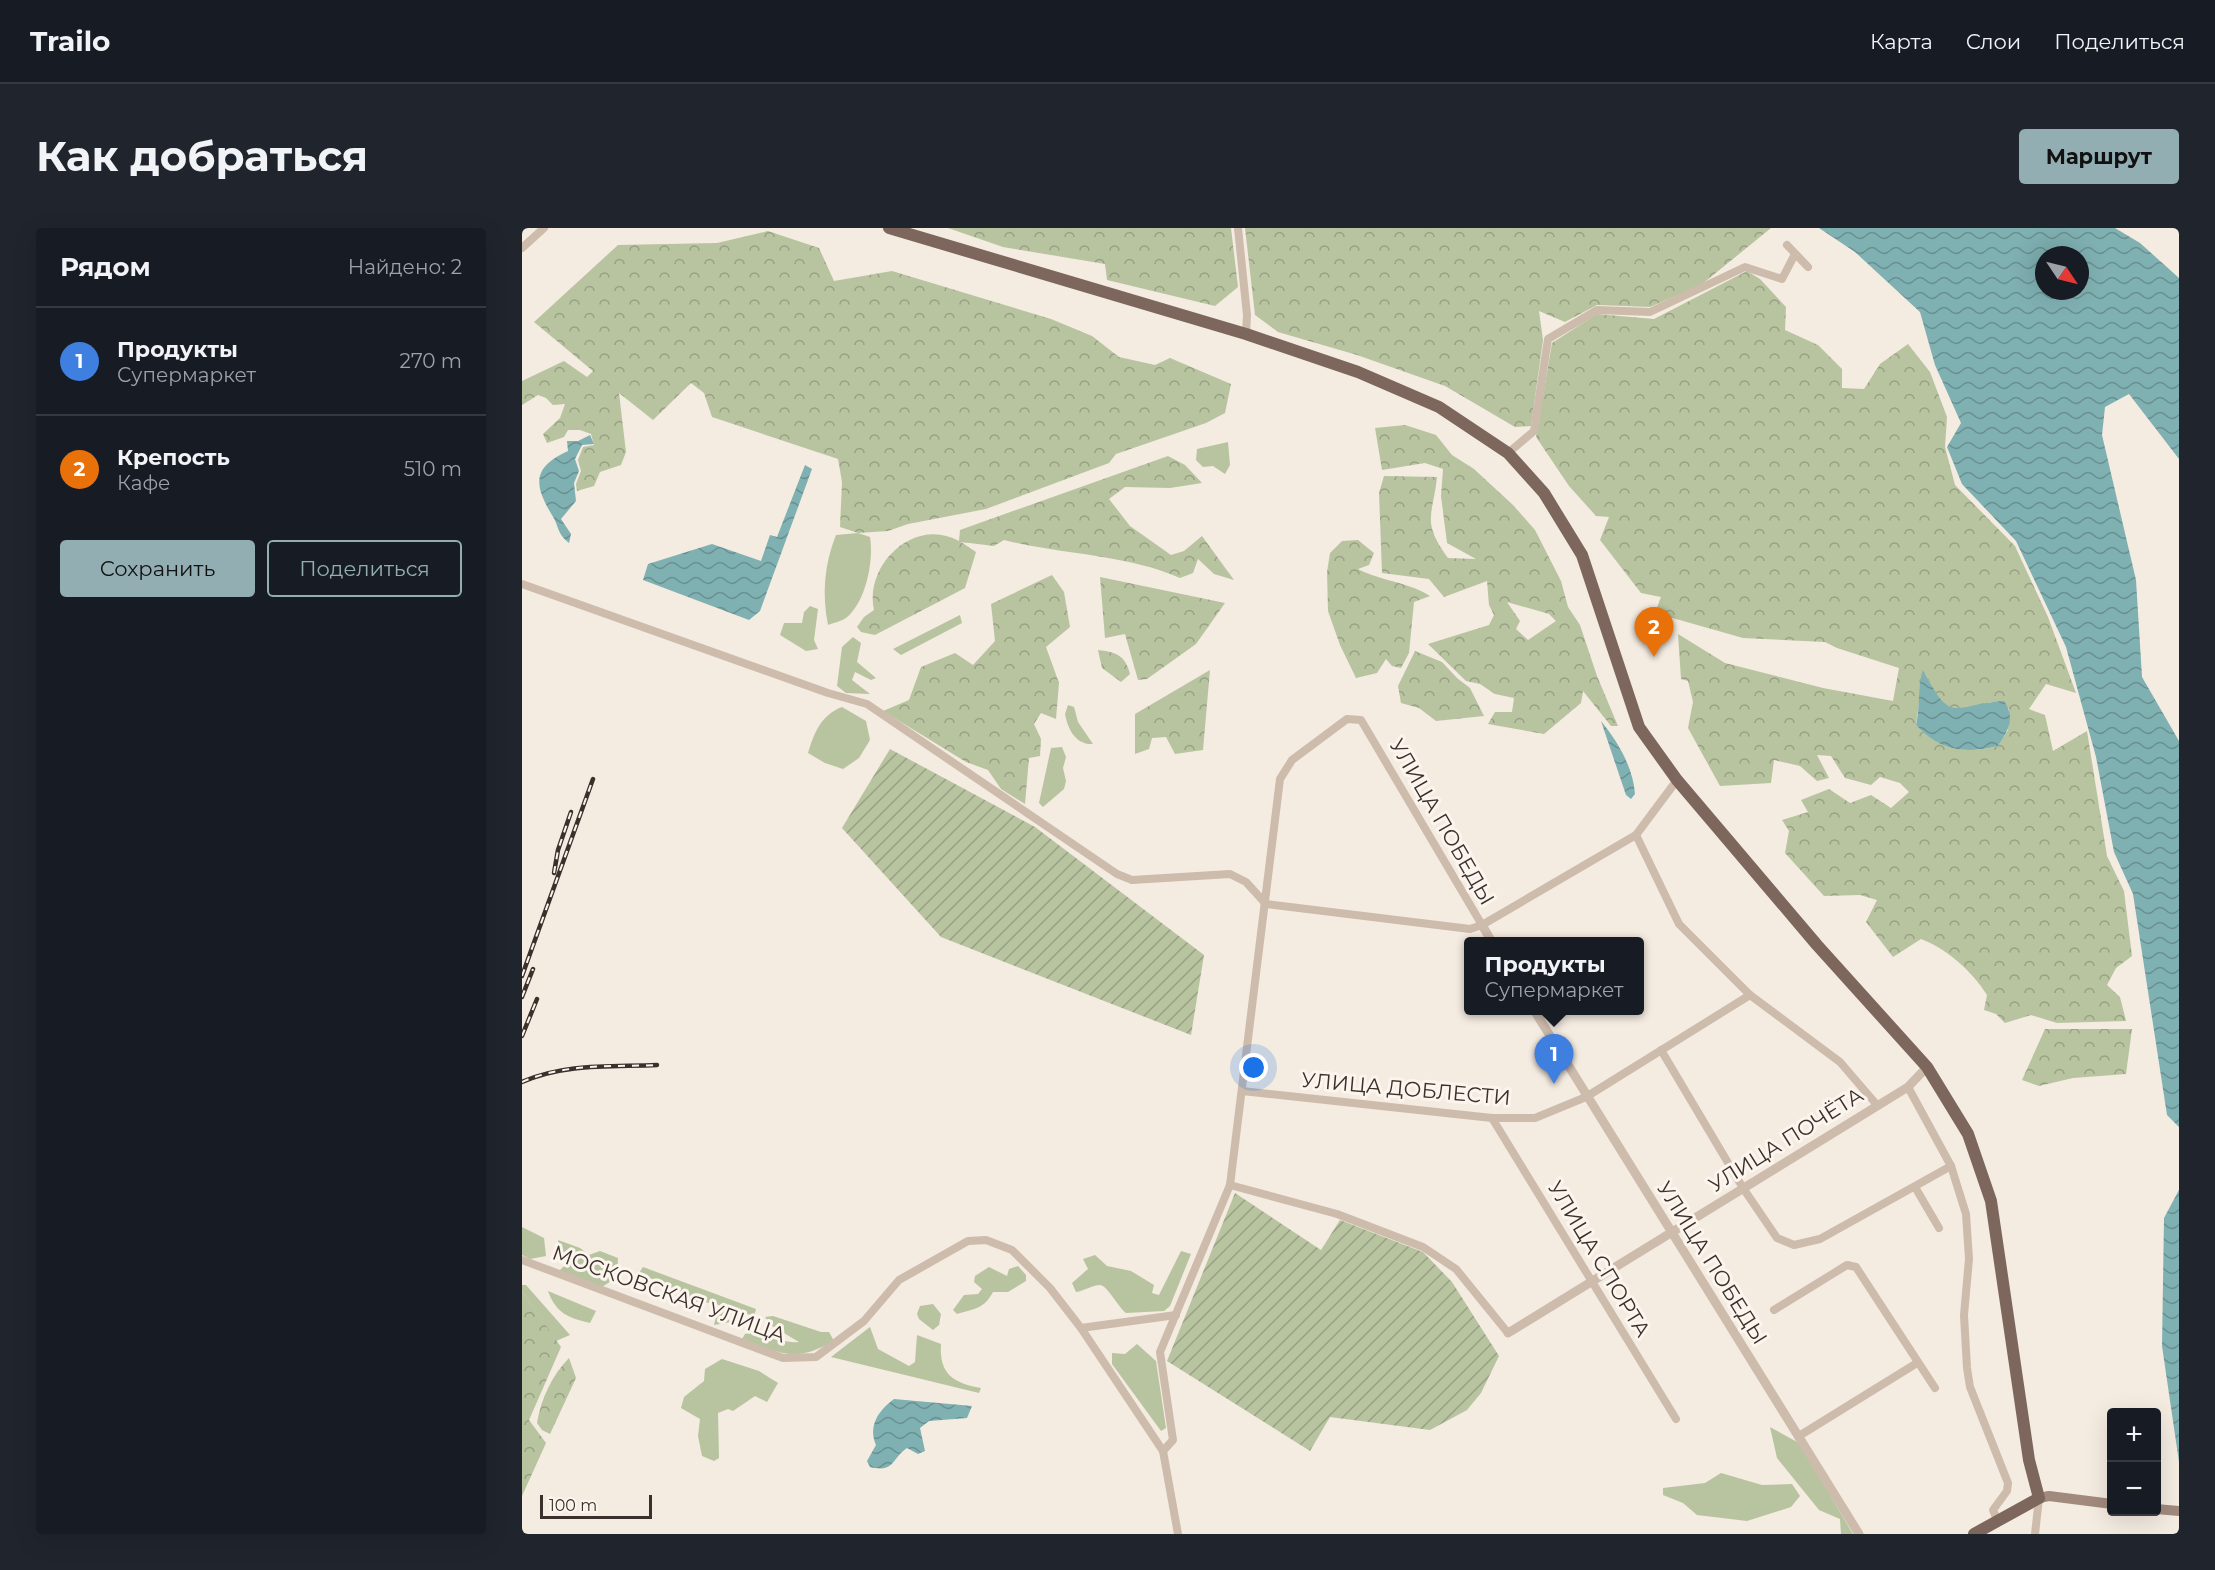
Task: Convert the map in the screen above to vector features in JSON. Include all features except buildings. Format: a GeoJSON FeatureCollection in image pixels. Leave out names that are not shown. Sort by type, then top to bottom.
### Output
{"type":"FeatureCollection","features":[{"type":"Feature","properties":{"kind":"main road"},"geometry":{"type":"LineString","coordinates":[[889,228],[1246,334],[1358,372],[1438,407],[1508,453],[1544,493],[1582,555],[1639,727],[1677,780],[1817,945],[1927,1067],[1968,1134],[1991,1201],[2029,1460],[2039,1498]]}},
{"type":"Feature","properties":{"kind":"main road"},"geometry":{"type":"LineString","coordinates":[[1974,1534],[2039,1498],[2049,1496],[2107,1503]]}},
{"type":"Feature","properties":{"kind":"main road"},"geometry":{"type":"LineString","coordinates":[[2161,1509],[2179,1511]]}},
{"type":"Feature","properties":{"kind":"street"},"geometry":{"type":"LineString","coordinates":[[522,248],[544,228]]}},
{"type":"Feature","properties":{"kind":"street"},"geometry":{"type":"LineString","coordinates":[[1238,228],[1247,315],[1246,334]]}},
{"type":"Feature","properties":{"kind":"street"},"geometry":{"type":"LineString","coordinates":[[1787,245],[1808,267]]}},
{"type":"Feature","properties":{"kind":"street"},"geometry":{"type":"LineString","coordinates":[[1508,453],[1534,431],[1548,339],[1566,326],[1597,310],[1650,312],[1745,267],[1782,279],[1795,254]]}},
{"type":"Feature","properties":{"kind":"street"},"geometry":{"type":"LineString","coordinates":[[522,584],[828,693],[867,704],[1104,867],[1132,880],[1230,874],[1246,882],[1266,904],[1470,929],[1482,925],[1636,835],[1677,780]]}},
{"type":"Feature","properties":{"kind":"street","name":"УЛИЦА ПОБЕДЫ"},"geometry":{"type":"LineString","coordinates":[[1266,904],[1280,779],[1292,760],[1347,719],[1361,720],[1488,937]]}},
{"type":"Feature","properties":{"kind":"street"},"geometry":{"type":"LineString","coordinates":[[1636,835],[1679,924],[1750,995],[1840,1062],[1877,1105]]}},
{"type":"Feature","properties":{"kind":"street"},"geometry":{"type":"LineString","coordinates":[[1178,1534],[1163,1451],[1173,1440],[1160,1352],[1230,1185],[1266,904]]}},
{"type":"Feature","properties":{"kind":"street","name":"УЛИЦА ДОБЛЕСТИ"},"geometry":{"type":"LineString","coordinates":[[1242,1091],[1492,1118],[1535,1118],[1586,1097],[1750,995]]}},
{"type":"Feature","properties":{"kind":"street","name":"УЛИЦА ПОБЕДЫ"},"geometry":{"type":"LineString","coordinates":[[1536,1015],[1859,1534]]}},
{"type":"Feature","properties":{"kind":"street"},"geometry":{"type":"LineString","coordinates":[[1661,1050],[1743,1188],[1777,1238],[1794,1245],[1820,1239],[1951,1166]]}},
{"type":"Feature","properties":{"kind":"street","name":"УЛИЦА ПОЧЁТА"},"geometry":{"type":"LineString","coordinates":[[1508,1334],[1908,1087],[1927,1067]]}},
{"type":"Feature","properties":{"kind":"street"},"geometry":{"type":"LineString","coordinates":[[1908,1087],[1951,1166],[1966,1214],[1969,1259],[1964,1315],[1970,1387],[2005,1468],[2008,1483],[2007,1491],[1993,1510],[1998,1522]]}},
{"type":"Feature","properties":{"kind":"street","name":"УЛИЦА СПОРТА"},"geometry":{"type":"LineString","coordinates":[[1492,1118],[1590,1282],[1676,1419]]}},
{"type":"Feature","properties":{"kind":"street"},"geometry":{"type":"LineString","coordinates":[[1230,1185],[1337,1214],[1423,1247],[1456,1269],[1508,1334]]}},
{"type":"Feature","properties":{"kind":"street"},"geometry":{"type":"LineString","coordinates":[[1915,1186],[1939,1228]]}},
{"type":"Feature","properties":{"kind":"street","name":"МОСКОВСКАЯ УЛИЦА"},"geometry":{"type":"LineString","coordinates":[[522,1260],[783,1358],[816,1357],[864,1321],[899,1280],[968,1241],[986,1240],[1012,1250],[1050,1288],[1081,1328],[1163,1451]]}},
{"type":"Feature","properties":{"kind":"street"},"geometry":{"type":"LineString","coordinates":[[1774,1310],[1847,1265],[1856,1267],[1935,1388]]}},
{"type":"Feature","properties":{"kind":"street"},"geometry":{"type":"LineString","coordinates":[[1081,1328],[1176,1315]]}},
{"type":"Feature","properties":{"kind":"street"},"geometry":{"type":"LineString","coordinates":[[1799,1436],[1917,1363]]}},
{"type":"Feature","properties":{"kind":"street"},"geometry":{"type":"LineString","coordinates":[[2035,1534],[2039,1498]]}},
{"type":"Feature","properties":{"kind":"green space"},"geometry":{"type":"Polygon","coordinates":[[[948,228],[1231,228],[1238,287],[1215,306],[1107,280],[1105,264],[1003,247],[948,228]]]}},
{"type":"Feature","properties":{"kind":"green space"},"geometry":{"type":"Polygon","coordinates":[[[1245,228],[1771,228],[1701,285],[1650,307],[1597,305],[1565,322],[1539,311],[1543,340],[1531,426],[1515,427],[1445,386],[1357,355],[1278,332],[1255,315],[1245,228]]]}},
{"type":"Feature","properties":{"kind":"green space"},"geometry":{"type":"Polygon","coordinates":[[[768,231],[819,248],[834,281],[892,271],[1051,319],[1092,336],[1119,357],[1155,365],[1170,358],[1231,384],[1225,413],[1206,423],[1116,454],[1109,463],[986,509],[908,524],[888,531],[858,533],[840,527],[842,482],[838,459],[712,417],[704,393],[691,383],[653,420],[619,393],[626,452],[621,465],[600,472],[594,486],[577,491],[576,484],[581,471],[578,460],[583,447],[594,445],[591,434],[580,430],[568,430],[564,437],[547,443],[543,434],[560,418],[565,404],[553,405],[546,398],[538,395],[522,405],[522,381],[564,361],[587,377],[593,371],[534,322],[618,245],[717,243],[768,231]]]}},
{"type":"Feature","properties":{"kind":"green space"},"geometry":{"type":"Polygon","coordinates":[[[1747,271],[1760,279],[1786,307],[1785,330],[1818,345],[1842,369],[1842,388],[1864,389],[1880,364],[1908,344],[1930,372],[1947,417],[1945,447],[1955,485],[2015,546],[2048,617],[2076,693],[2046,684],[2029,709],[2045,715],[2053,751],[2087,731],[2107,856],[2124,891],[2132,956],[2116,968],[2107,985],[2120,997],[2126,1021],[2057,1023],[2031,1015],[2005,1023],[1996,1014],[1984,1010],[1987,995],[1966,969],[1949,955],[1921,939],[1893,957],[1866,922],[1877,900],[1860,895],[1824,896],[1785,853],[1789,831],[1782,820],[1808,812],[1801,800],[1829,789],[1850,803],[1871,795],[1891,808],[1909,792],[1900,783],[1880,777],[1871,785],[1845,778],[1831,756],[1817,755],[1829,778],[1817,781],[1800,766],[1774,760],[1771,783],[1720,786],[1688,728],[1693,702],[1688,681],[1681,679],[1678,634],[1725,663],[1823,688],[1893,701],[1899,668],[1825,642],[1743,638],[1655,613],[1661,597],[1641,593],[1600,540],[1609,517],[1596,516],[1569,486],[1536,437],[1552,343],[1597,314],[1654,319],[1747,271]],[[1923,671],[1916,725],[1925,734],[1944,745],[1964,750],[1998,746],[2008,730],[2009,709],[1991,702],[1960,710],[1947,707],[1923,671]]]}},
{"type":"Feature","properties":{"kind":"green space"},"geometry":{"type":"Polygon","coordinates":[[[1405,425],[1436,435],[1452,455],[1474,469],[1513,505],[1535,530],[1561,581],[1568,607],[1580,625],[1597,676],[1618,726],[1611,726],[1583,691],[1581,703],[1544,734],[1488,724],[1495,712],[1512,712],[1514,698],[1495,694],[1480,684],[1466,681],[1428,644],[1489,625],[1494,615],[1489,605],[1487,581],[1444,597],[1429,579],[1382,573],[1379,493],[1384,476],[1437,477],[1431,518],[1434,535],[1448,558],[1476,559],[1447,543],[1441,496],[1443,469],[1425,463],[1382,470],[1375,428],[1405,425]],[[1507,602],[1520,621],[1516,629],[1528,640],[1556,621],[1549,614],[1507,602]]]}},
{"type":"Feature","properties":{"kind":"green space"},"geometry":{"type":"Polygon","coordinates":[[[1228,442],[1230,465],[1225,474],[1213,466],[1203,467],[1196,460],[1197,449],[1228,442]]]}},
{"type":"Feature","properties":{"kind":"green space"},"geometry":{"type":"Polygon","coordinates":[[[1168,456],[1185,465],[1202,483],[1170,488],[1125,487],[1109,499],[1130,526],[1171,555],[1184,551],[1202,536],[1234,580],[1214,574],[1198,559],[1193,573],[1180,578],[1115,559],[1004,540],[994,546],[961,542],[976,552],[965,588],[875,635],[861,632],[857,627],[864,617],[874,610],[873,593],[877,577],[885,562],[896,549],[910,540],[925,535],[942,535],[959,541],[960,530],[1168,456]]]}},
{"type":"Feature","properties":{"kind":"green space"},"geometry":{"type":"Polygon","coordinates":[[[858,533],[870,537],[871,557],[867,580],[853,611],[846,618],[828,625],[825,580],[832,546],[836,535],[858,533]]]}},
{"type":"Feature","properties":{"kind":"green space"},"geometry":{"type":"Polygon","coordinates":[[[1358,540],[1374,553],[1369,565],[1358,569],[1422,591],[1430,596],[1414,602],[1409,653],[1401,668],[1392,666],[1386,659],[1377,673],[1356,678],[1340,645],[1328,611],[1327,572],[1330,553],[1342,541],[1358,540]]]}},
{"type":"Feature","properties":{"kind":"green space"},"geometry":{"type":"Polygon","coordinates":[[[1052,575],[1064,592],[1070,627],[1046,647],[1059,683],[1056,719],[1041,713],[1034,724],[1041,739],[1040,756],[1029,758],[1025,804],[1001,789],[988,770],[966,762],[883,711],[909,700],[921,667],[955,653],[973,665],[995,641],[991,604],[1052,575]]]}},
{"type":"Feature","properties":{"kind":"green space"},"geometry":{"type":"Polygon","coordinates":[[[1100,577],[1225,603],[1196,644],[1147,679],[1138,680],[1125,634],[1105,638],[1100,577]]]}},
{"type":"Feature","properties":{"kind":"green space"},"geometry":{"type":"Polygon","coordinates":[[[810,606],[818,609],[814,640],[818,649],[806,651],[780,635],[784,623],[802,623],[804,612],[810,606]]]}},
{"type":"Feature","properties":{"kind":"green space"},"geometry":{"type":"Polygon","coordinates":[[[960,615],[962,623],[901,655],[893,649],[960,615]]]}},
{"type":"Feature","properties":{"kind":"green space"},"geometry":{"type":"Polygon","coordinates":[[[853,637],[861,643],[857,662],[876,678],[871,680],[855,672],[852,680],[870,694],[846,693],[837,686],[842,647],[853,637]]]}},
{"type":"Feature","properties":{"kind":"green space"},"geometry":{"type":"Polygon","coordinates":[[[1098,650],[1119,656],[1130,674],[1121,682],[1102,668],[1098,650]]]}},
{"type":"Feature","properties":{"kind":"green space"},"geometry":{"type":"Polygon","coordinates":[[[1415,651],[1442,662],[1470,688],[1484,716],[1436,721],[1419,708],[1401,703],[1398,686],[1415,651]]]}},
{"type":"Feature","properties":{"kind":"green space"},"geometry":{"type":"Polygon","coordinates":[[[1210,670],[1203,750],[1175,754],[1166,737],[1152,738],[1149,749],[1135,754],[1135,714],[1210,670]]]}},
{"type":"Feature","properties":{"kind":"green space"},"geometry":{"type":"Polygon","coordinates":[[[1068,705],[1074,707],[1078,722],[1093,744],[1082,742],[1071,731],[1065,714],[1068,705]]]}},
{"type":"Feature","properties":{"kind":"green space"},"geometry":{"type":"Polygon","coordinates":[[[842,707],[866,721],[870,740],[859,758],[843,769],[825,763],[808,753],[819,726],[835,710],[842,707]]]}},
{"type":"Feature","properties":{"kind":"green space"},"geometry":{"type":"Polygon","coordinates":[[[1062,747],[1066,757],[1063,768],[1066,781],[1064,789],[1043,807],[1039,803],[1051,748],[1062,747]]]}},
{"type":"Feature","properties":{"kind":"green space"},"geometry":{"type":"Polygon","coordinates":[[[890,749],[1035,827],[1204,955],[1191,1035],[941,937],[842,828],[890,749]]]}},
{"type":"Feature","properties":{"kind":"green space"},"geometry":{"type":"Polygon","coordinates":[[[2045,1029],[2132,1029],[2126,1074],[2073,1078],[2039,1086],[2022,1080],[2045,1029]]]}},
{"type":"Feature","properties":{"kind":"green space"},"geometry":{"type":"Polygon","coordinates":[[[1235,1193],[1321,1250],[1340,1220],[1423,1252],[1452,1282],[1499,1356],[1481,1393],[1467,1410],[1430,1430],[1330,1417],[1310,1451],[1167,1361],[1235,1193]]]}},
{"type":"Feature","properties":{"kind":"green space"},"geometry":{"type":"Polygon","coordinates":[[[522,1227],[544,1238],[546,1256],[530,1259],[522,1255],[522,1227]]]}},
{"type":"Feature","properties":{"kind":"green space"},"geometry":{"type":"Polygon","coordinates":[[[558,1240],[580,1248],[589,1255],[600,1251],[618,1258],[617,1277],[602,1287],[559,1271],[571,1259],[560,1250],[558,1240]]]}},
{"type":"Feature","properties":{"kind":"green space"},"geometry":{"type":"Polygon","coordinates":[[[1181,1251],[1191,1254],[1170,1306],[1164,1311],[1126,1313],[1103,1286],[1097,1285],[1076,1292],[1072,1283],[1088,1269],[1083,1259],[1095,1255],[1107,1266],[1131,1271],[1154,1285],[1152,1293],[1159,1295],[1181,1251]]]}},
{"type":"Feature","properties":{"kind":"green space"},"geometry":{"type":"Polygon","coordinates":[[[1018,1266],[1026,1275],[1026,1281],[1008,1292],[993,1292],[986,1302],[973,1309],[957,1314],[953,1310],[964,1295],[978,1294],[982,1289],[974,1282],[975,1276],[989,1267],[1007,1276],[1009,1269],[1018,1266]]]}},
{"type":"Feature","properties":{"kind":"green space"},"geometry":{"type":"Polygon","coordinates":[[[643,1267],[756,1309],[754,1317],[731,1306],[724,1316],[731,1322],[714,1325],[719,1305],[689,1300],[688,1295],[639,1273],[643,1267]]]}},
{"type":"Feature","properties":{"kind":"green space"},"geometry":{"type":"Polygon","coordinates":[[[522,1285],[526,1285],[570,1335],[556,1341],[522,1291],[522,1285]]]}},
{"type":"Feature","properties":{"kind":"green space"},"geometry":{"type":"Polygon","coordinates":[[[522,1291],[561,1347],[529,1420],[546,1443],[522,1496],[522,1291]]]}},
{"type":"Feature","properties":{"kind":"green space"},"geometry":{"type":"Polygon","coordinates":[[[548,1291],[596,1311],[590,1323],[564,1313],[555,1305],[548,1291]]]}},
{"type":"Feature","properties":{"kind":"green space"},"geometry":{"type":"Polygon","coordinates":[[[933,1304],[941,1314],[939,1325],[933,1330],[919,1319],[917,1314],[920,1306],[933,1304]]]}},
{"type":"Feature","properties":{"kind":"green space"},"geometry":{"type":"Polygon","coordinates":[[[773,1316],[821,1332],[829,1332],[834,1341],[809,1352],[788,1354],[742,1339],[745,1334],[755,1332],[769,1334],[785,1341],[799,1342],[772,1326],[765,1317],[773,1316]]]}},
{"type":"Feature","properties":{"kind":"green space"},"geometry":{"type":"Polygon","coordinates":[[[870,1327],[878,1349],[909,1366],[915,1362],[917,1335],[941,1344],[942,1363],[945,1370],[956,1380],[981,1388],[979,1393],[831,1357],[870,1327]]]}},
{"type":"Feature","properties":{"kind":"green space"},"geometry":{"type":"Polygon","coordinates":[[[1137,1344],[1156,1361],[1166,1428],[1161,1431],[1112,1364],[1112,1353],[1125,1354],[1137,1344]]]}},
{"type":"Feature","properties":{"kind":"green space"},"geometry":{"type":"Polygon","coordinates":[[[569,1358],[576,1378],[550,1434],[542,1430],[537,1423],[539,1414],[552,1380],[569,1358]]]}},
{"type":"Feature","properties":{"kind":"green space"},"geometry":{"type":"Polygon","coordinates":[[[722,1359],[759,1371],[778,1383],[767,1402],[755,1396],[733,1411],[728,1409],[718,1413],[719,1458],[714,1461],[702,1456],[698,1436],[700,1419],[681,1408],[684,1397],[704,1381],[705,1369],[722,1359]]]}},
{"type":"Feature","properties":{"kind":"green space"},"geometry":{"type":"Polygon","coordinates":[[[1770,1427],[1799,1443],[1853,1534],[1841,1534],[1840,1519],[1819,1510],[1777,1458],[1770,1427]]]}},
{"type":"Feature","properties":{"kind":"green space"},"geometry":{"type":"Polygon","coordinates":[[[1721,1473],[1762,1485],[1792,1484],[1800,1496],[1791,1507],[1747,1521],[1697,1515],[1683,1503],[1663,1495],[1663,1488],[1705,1483],[1721,1473]]]}},
{"type":"Feature","properties":{"kind":"water"},"geometry":{"type":"Polygon","coordinates":[[[1819,228],[2115,228],[2140,243],[2179,278],[2179,459],[2129,394],[2105,407],[2102,435],[2136,580],[2142,677],[2179,741],[2179,1127],[2167,1115],[2133,894],[2114,852],[2096,757],[2066,647],[2016,541],[1962,484],[1947,447],[1961,423],[1935,365],[1920,312],[1855,252],[1819,228]]]}},
{"type":"Feature","properties":{"kind":"water"},"geometry":{"type":"Polygon","coordinates":[[[590,435],[594,444],[582,445],[575,459],[579,471],[574,483],[576,501],[561,519],[571,534],[569,543],[560,533],[546,504],[539,485],[540,477],[548,463],[568,451],[567,441],[578,441],[590,435]]]}},
{"type":"Feature","properties":{"kind":"water"},"geometry":{"type":"Polygon","coordinates":[[[805,465],[812,469],[760,611],[749,620],[643,580],[648,564],[712,544],[761,561],[770,535],[777,537],[805,465]]]}},
{"type":"Feature","properties":{"kind":"water"},"geometry":{"type":"Polygon","coordinates":[[[1923,670],[1933,688],[1948,706],[1963,708],[2004,701],[2010,713],[2010,719],[1998,746],[1974,750],[1953,748],[1934,740],[1916,725],[1923,670]]]}},
{"type":"Feature","properties":{"kind":"water"},"geometry":{"type":"Polygon","coordinates":[[[1601,721],[1619,746],[1628,765],[1635,794],[1631,799],[1626,795],[1601,721]]]}},
{"type":"Feature","properties":{"kind":"water"},"geometry":{"type":"Polygon","coordinates":[[[2179,1190],[2179,1462],[2162,1346],[2164,1218],[2179,1190]]]}},
{"type":"Feature","properties":{"kind":"water"},"geometry":{"type":"Polygon","coordinates":[[[894,1399],[972,1406],[967,1418],[929,1421],[920,1428],[925,1451],[918,1454],[907,1448],[888,1467],[870,1467],[867,1461],[876,1445],[873,1431],[876,1419],[894,1399]]]}},
{"type":"Feature","properties":{"kind":"railway"},"geometry":{"type":"LineString","coordinates":[[522,976],[593,779]]}},
{"type":"Feature","properties":{"kind":"railway"},"geometry":{"type":"LineString","coordinates":[[554,873],[558,850],[571,812]]}},
{"type":"Feature","properties":{"kind":"railway"},"geometry":{"type":"LineString","coordinates":[[522,997],[533,969]]}},
{"type":"Feature","properties":{"kind":"railway"},"geometry":{"type":"LineString","coordinates":[[522,1036],[537,999]]}},
{"type":"Feature","properties":{"kind":"railway"},"geometry":{"type":"LineString","coordinates":[[522,1082],[571,1069],[657,1065]]}},
{"type":"Feature","properties":{"kind":"place","name":"Крепость"},"geometry":{"type":"Point","coordinates":[1654,657]}},
{"type":"Feature","properties":{"kind":"place","name":"Продукты"},"geometry":{"type":"Point","coordinates":[1554,1084]}}]}
